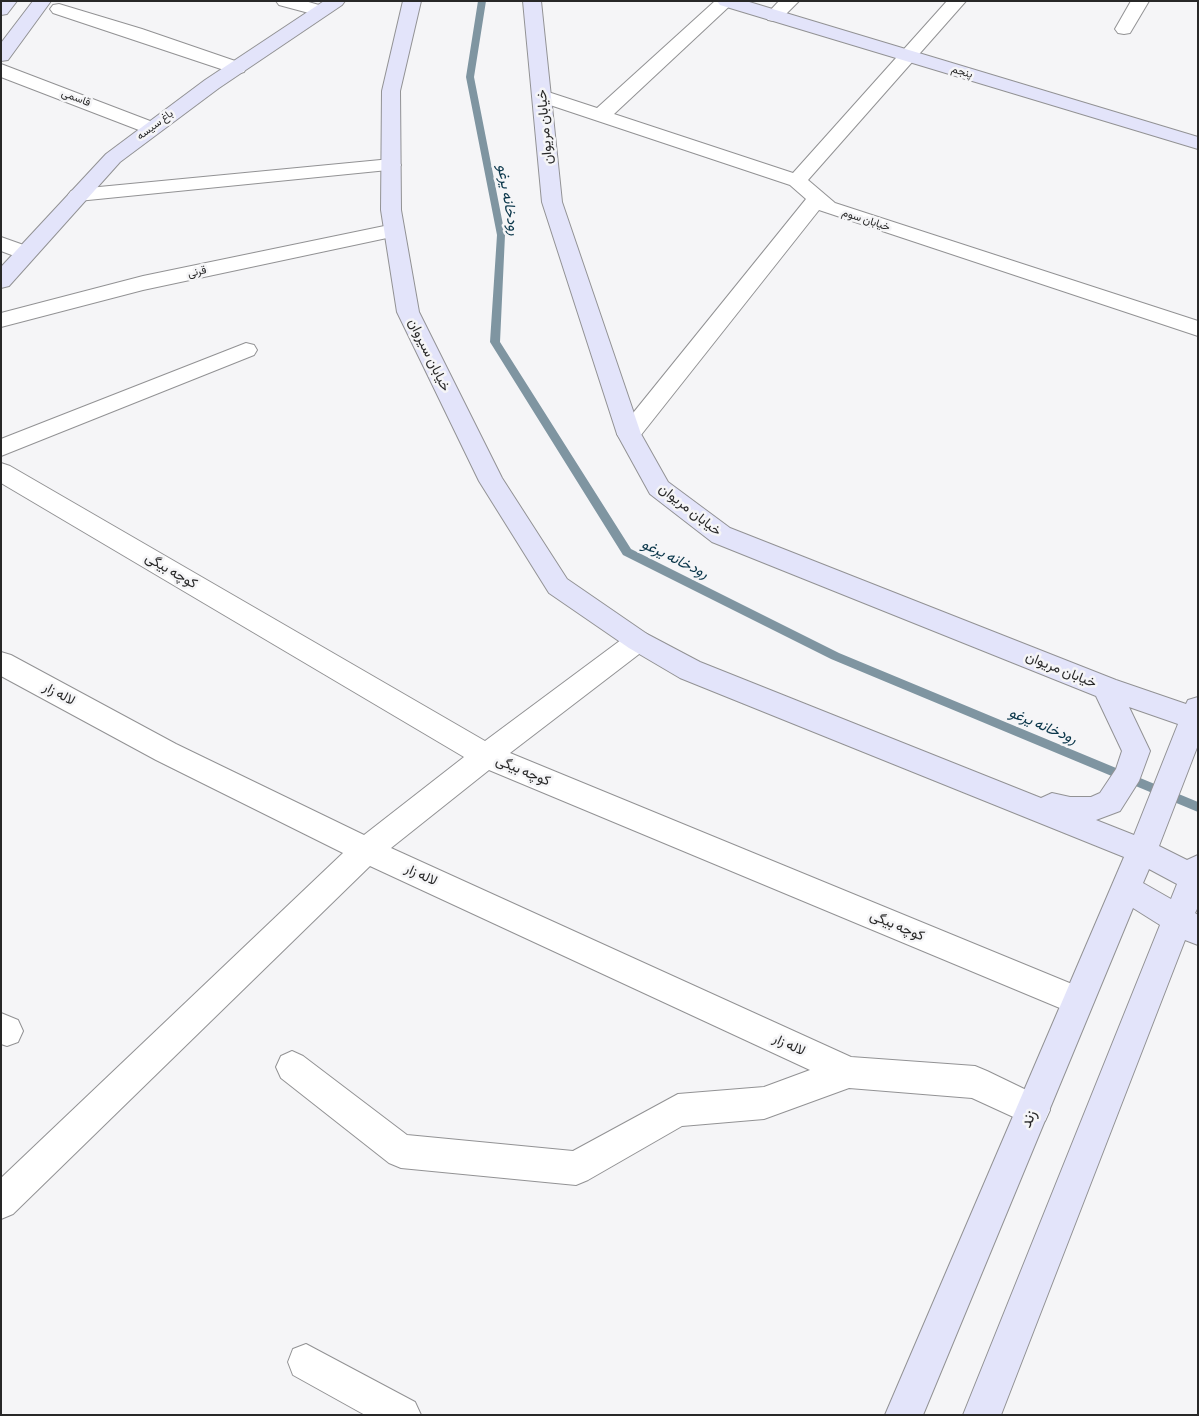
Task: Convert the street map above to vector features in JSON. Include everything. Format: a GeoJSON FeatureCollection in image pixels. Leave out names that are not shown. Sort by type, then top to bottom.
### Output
{"type":"FeatureCollection","features":[{"type":"Feature","properties":{"kind":"street"},"geometry":{"type":"LineString","coordinates":[[1,10],[8,1]]}},
{"type":"Feature","properties":{"kind":"street"},"geometry":{"type":"LineString","coordinates":[[1,56],[42,1]]}},
{"type":"Feature","properties":{"kind":"street"},"geometry":{"type":"LineString","coordinates":[[285,1],[328,6]]}},
{"type":"Feature","properties":{"kind":"street","name":"خیابان سیروان"},"geometry":{"type":"LineString","coordinates":[[412,1],[391,91],[390,210],[408,312],[491,480],[558,586],[638,641],[690,670],[1000,794]]}},
{"type":"Feature","properties":{"kind":"street","name":"خیابان مریوان"},"geometry":{"type":"LineString","coordinates":[[532,1],[552,202],[629,434],[658,488],[721,535],[1106,688],[1196,713]]}},
{"type":"Feature","properties":{"kind":"street"},"geometry":{"type":"LineString","coordinates":[[600,116],[726,1]]}},
{"type":"Feature","properties":{"kind":"street","name":"پنجم"},"geometry":{"type":"LineString","coordinates":[[726,1],[1198,143]]}},
{"type":"Feature","properties":{"kind":"street"},"geometry":{"type":"LineString","coordinates":[[774,16],[790,1]]}},
{"type":"Feature","properties":{"kind":"street"},"geometry":{"type":"LineString","coordinates":[[798,181],[957,1]]}},
{"type":"Feature","properties":{"kind":"street"},"geometry":{"type":"LineString","coordinates":[[1124,28],[1140,1]]}},
{"type":"Feature","properties":{"kind":"street","name":"باغ سیسه"},"geometry":{"type":"LineString","coordinates":[[1,281],[114,158],[151,128],[328,6]]}},
{"type":"Feature","properties":{"kind":"street"},"geometry":{"type":"LineString","coordinates":[[59,9],[237,68]]}},
{"type":"Feature","properties":{"kind":"street","name":"قاسمی"},"geometry":{"type":"LineString","coordinates":[[1,70],[151,128]]}},
{"type":"Feature","properties":{"kind":"street","name":"خیابان سوم"},"geometry":{"type":"LineString","coordinates":[[542,96],[798,181],[828,207],[1198,329]]}},
{"type":"Feature","properties":{"kind":"street"},"geometry":{"type":"LineString","coordinates":[[78,195],[391,165]]}},
{"type":"Feature","properties":{"kind":"street"},"geometry":{"type":"LineString","coordinates":[[629,434],[817,198]]}},
{"type":"Feature","properties":{"kind":"street","name":"قرنی"},"geometry":{"type":"LineString","coordinates":[[1,320],[143,283],[394,230]]}},
{"type":"Feature","properties":{"kind":"street"},"geometry":{"type":"LineString","coordinates":[[1,242],[25,253]]}},
{"type":"Feature","properties":{"kind":"street"},"geometry":{"type":"LineString","coordinates":[[1,448],[246,350]]}},
{"type":"Feature","properties":{"kind":"street","name":"کوچه بیگی"},"geometry":{"type":"LineString","coordinates":[[1,472],[486,756],[1078,1001]]}},
{"type":"Feature","properties":{"kind":"street"},"geometry":{"type":"LineString","coordinates":[[1,1202],[366,850],[638,641]]}},
{"type":"Feature","properties":{"kind":"street","name":"لاله زار"},"geometry":{"type":"LineString","coordinates":[[1,663],[166,752],[366,850],[849,1072]]}},
{"type":"Feature","properties":{"kind":"street"},"geometry":{"type":"LineString","coordinates":[[1000,794],[1070,809],[1092,809],[1110,802],[1129,773],[1136,751],[1128,730],[1106,688]]}},
{"type":"Feature","properties":{"kind":"street","name":"زند"},"geometry":{"type":"LineString","coordinates":[[904,1415],[1126,889],[1196,713]]}},
{"type":"Feature","properties":{"kind":"street"},"geometry":{"type":"LineString","coordinates":[[982,1415],[1188,926],[1196,876],[1147,838],[1000,794]]}},
{"type":"Feature","properties":{"kind":"street"},"geometry":{"type":"LineString","coordinates":[[1126,889],[1188,926]]}},
{"type":"Feature","properties":{"kind":"street"},"geometry":{"type":"LineString","coordinates":[[292,1067],[401,1151],[576,1168],[678,1110],[764,1104],[849,1072],[975,1082],[1033,1110]]}},
{"type":"Feature","properties":{"kind":"street"},"geometry":{"type":"LineString","coordinates":[[306,1362],[402,1415]]}},
{"type":"Feature","properties":{"kind":"waterway","name":"رودخانه یرغو"},"geometry":{"type":"LineString","coordinates":[[482,1],[470,77],[501,235],[495,342],[627,552],[835,656],[1198,807]]}}]}
